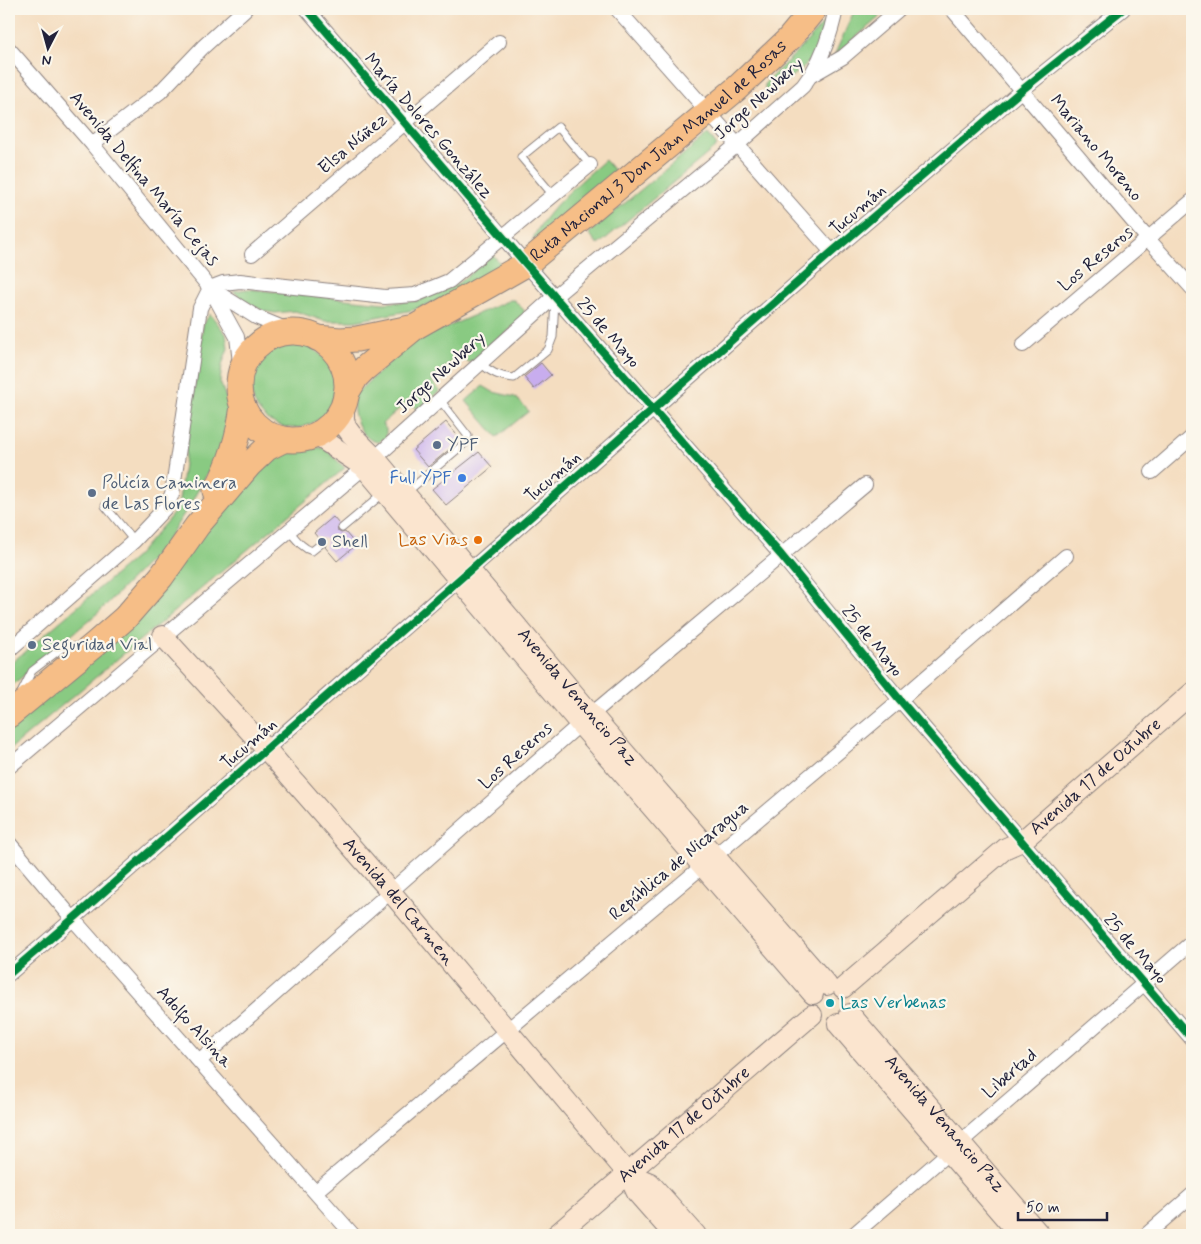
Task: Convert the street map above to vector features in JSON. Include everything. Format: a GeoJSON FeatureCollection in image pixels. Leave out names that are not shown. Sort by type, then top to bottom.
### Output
{"type":"FeatureCollection","features":[{"type":"Feature","properties":{"kind":"highway","name":"Ruta Nacional 3 Don Juan Manuel de Rosas"},"geometry":{"type":"LineString","coordinates":[[346,398],[356,377],[415,327],[526,264],[708,113],[771,57],[798,30],[814,9]]}},
{"type":"Feature","properties":{"kind":"highway","name":"Ruta Nacional 3 Don Juan Manuel de Rosas"},"geometry":{"type":"LineString","coordinates":[[306,336],[340,340],[357,339],[415,327]]}},
{"type":"Feature","properties":{"kind":"highway"},"geometry":{"type":"LineString","coordinates":[[281,334],[306,336],[331,348],[341,362],[346,377],[346,398],[334,422],[316,435],[301,440],[284,439],[271,435],[259,428],[249,418],[243,406],[239,389],[241,372],[247,358],[256,347],[267,339],[281,334]]}},
{"type":"Feature","properties":{"kind":"highway"},"geometry":{"type":"LineString","coordinates":[[197,526],[225,475],[236,444],[243,406]]}},
{"type":"Feature","properties":{"kind":"highway"},"geometry":{"type":"LineString","coordinates":[[10,714],[125,618],[161,577],[197,526],[249,465],[267,448],[284,439]]}},
{"type":"Feature","properties":{"kind":"main road","name":"Avenida Venancio Paz"},"geometry":{"type":"LineString","coordinates":[[346,398],[344,419],[346,427],[369,462],[586,719],[954,1147],[1040,1235]]}},
{"type":"Feature","properties":{"kind":"main road","name":"Avenida Venancio Paz"},"geometry":{"type":"LineString","coordinates":[[316,435],[369,462]]}},
{"type":"Feature","properties":{"kind":"main road","name":"Avenida del Carmen"},"geometry":{"type":"LineString","coordinates":[[163,636],[266,749],[391,892],[634,1179],[637,1193],[674,1235]]}},
{"type":"Feature","properties":{"kind":"main road","name":"Avenida 17 de Octubre"},"geometry":{"type":"LineString","coordinates":[[572,1235],[831,1005],[1013,856],[1022,841],[1192,693]]}},
{"type":"Feature","properties":{"kind":"main road","name":"Avenida Venancio Paz"},"geometry":{"type":"LineString","coordinates":[[954,1147],[1020,1235]]}},
{"type":"Feature","properties":{"kind":"main road","name":"Avenida del Carmen"},"geometry":{"type":"LineString","coordinates":[[634,1179],[650,1183],[696,1235]]}},
{"type":"Feature","properties":{"kind":"main road","name":"Avenida 17 de Octubre"},"geometry":{"type":"LineString","coordinates":[[556,1235],[634,1179]]}},
{"type":"Feature","properties":{"kind":"street"},"geometry":{"type":"LineString","coordinates":[[92,144],[160,92],[203,47],[244,9]]}},
{"type":"Feature","properties":{"kind":"street","name":"María Dolores González"},"geometry":{"type":"LineString","coordinates":[[306,9],[526,264]]}},
{"type":"Feature","properties":{"kind":"street"},"geometry":{"type":"LineString","coordinates":[[617,9],[832,252]]}},
{"type":"Feature","properties":{"kind":"street"},"geometry":{"type":"LineString","coordinates":[[810,76],[828,42],[836,9]]}},
{"type":"Feature","properties":{"kind":"street","name":"Jorge Newbery"},"geometry":{"type":"LineString","coordinates":[[9,767],[369,462],[555,296],[738,144],[803,86],[810,76],[843,58],[899,9]]}},
{"type":"Feature","properties":{"kind":"street","name":"Mariano Moreno"},"geometry":{"type":"LineString","coordinates":[[952,9],[1192,288]]}},
{"type":"Feature","properties":{"kind":"street","name":"Tucumán"},"geometry":{"type":"LineString","coordinates":[[9,974],[74,919],[832,252],[1022,90],[1123,9]]}},
{"type":"Feature","properties":{"kind":"street","name":"Elsa Núñez"},"geometry":{"type":"LineString","coordinates":[[252,254],[406,124],[499,42]]}},
{"type":"Feature","properties":{"kind":"street","name":"Avenida Delfina María Cejas"},"geometry":{"type":"LineString","coordinates":[[9,48],[92,144],[210,288],[237,336],[241,372]]}},
{"type":"Feature","properties":{"kind":"street"},"geometry":{"type":"LineString","coordinates":[[9,650],[134,541],[166,507],[172,494],[200,308],[210,288],[223,283],[240,281],[385,297],[415,295],[449,281],[590,165]]}},
{"type":"Feature","properties":{"kind":"street","name":"Los Reseros"},"geometry":{"type":"LineString","coordinates":[[1023,345],[1192,201]]}},
{"type":"Feature","properties":{"kind":"street","name":"25 de Mayo"},"geometry":{"type":"LineString","coordinates":[[526,264],[781,555],[900,700],[1192,1039]]}},
{"type":"Feature","properties":{"kind":"street","name":"Avenida Delfina María Cejas"},"geometry":{"type":"LineString","coordinates":[[210,288],[256,317],[306,336]]}},
{"type":"Feature","properties":{"kind":"street"},"geometry":{"type":"LineString","coordinates":[[1152,472],[1192,437]]}},
{"type":"Feature","properties":{"kind":"street","name":"Los Reseros"},"geometry":{"type":"LineString","coordinates":[[199,1061],[586,719],[865,485]]}},
{"type":"Feature","properties":{"kind":"street","name":"República de Nicaragua"},"geometry":{"type":"LineString","coordinates":[[315,1192],[900,700],[1066,556]]}},
{"type":"Feature","properties":{"kind":"street","name":"Adolfo Alsina"},"geometry":{"type":"LineString","coordinates":[[9,843],[353,1235]]}},
{"type":"Feature","properties":{"kind":"street","name":"Libertad"},"geometry":{"type":"LineString","coordinates":[[853,1235],[1192,942]]}},
{"type":"Feature","properties":{"kind":"street"},"geometry":{"type":"LineString","coordinates":[[1146,1235],[1192,1196]]}},
{"type":"Feature","properties":{"kind":"lane"},"geometry":{"type":"LineString","coordinates":[[554,195],[521,157],[558,126],[590,165]]}},
{"type":"Feature","properties":{"kind":"lane"},"geometry":{"type":"LineString","coordinates":[[481,363],[488,370],[504,378],[514,378],[548,350],[553,337],[555,296]]}},
{"type":"Feature","properties":{"kind":"lane"},"geometry":{"type":"LineString","coordinates":[[342,528],[465,443],[468,436],[440,400]]}},
{"type":"Feature","properties":{"kind":"lane"},"geometry":{"type":"LineString","coordinates":[[105,506],[134,541]]}},
{"type":"Feature","properties":{"kind":"lane"},"geometry":{"type":"LineString","coordinates":[[288,531],[308,550],[312,551],[322,543]]}},
{"type":"Feature","properties":{"kind":"green space"},"geometry":{"type":"Polygon","coordinates":[[[855,9],[889,9],[834,56],[855,9]]]}},
{"type":"Feature","properties":{"kind":"green space"},"geometry":{"type":"Polygon","coordinates":[[[829,17],[819,48],[803,68],[765,97],[765,83],[829,17]]]}},
{"type":"Feature","properties":{"kind":"green space"},"geometry":{"type":"Polygon","coordinates":[[[708,134],[717,146],[598,245],[589,233],[708,134]]]}},
{"type":"Feature","properties":{"kind":"green space"},"geometry":{"type":"Polygon","coordinates":[[[605,160],[617,174],[543,235],[532,241],[537,230],[554,208],[574,187],[605,160]]]}},
{"type":"Feature","properties":{"kind":"green space"},"geometry":{"type":"Polygon","coordinates":[[[493,255],[503,267],[468,289],[413,310],[355,321],[324,321],[295,311],[275,313],[263,311],[233,291],[248,289],[384,303],[417,301],[456,285],[493,255]]]}},
{"type":"Feature","properties":{"kind":"green space"},"geometry":{"type":"Polygon","coordinates":[[[510,300],[514,300],[524,310],[524,317],[474,362],[467,362],[460,354],[431,380],[440,391],[418,411],[409,400],[382,424],[386,429],[386,437],[379,442],[365,436],[355,416],[354,395],[412,342],[510,300]]]}},
{"type":"Feature","properties":{"kind":"green space"},"geometry":{"type":"Polygon","coordinates":[[[210,314],[226,334],[228,348],[222,365],[220,382],[228,403],[227,429],[219,452],[191,503],[162,548],[100,611],[9,688],[9,665],[137,556],[178,508],[203,325],[210,314]]]}},
{"type":"Feature","properties":{"kind":"green space"},"geometry":{"type":"Polygon","coordinates":[[[285,344],[301,344],[317,351],[328,362],[335,378],[332,402],[323,416],[317,421],[301,428],[285,428],[269,421],[258,410],[251,394],[251,378],[258,362],[269,351],[285,344]]]}},
{"type":"Feature","properties":{"kind":"green space"},"geometry":{"type":"Polygon","coordinates":[[[483,386],[493,392],[515,397],[529,411],[497,437],[466,401],[483,386]]]}},
{"type":"Feature","properties":{"kind":"green space"},"geometry":{"type":"Polygon","coordinates":[[[291,446],[324,448],[345,468],[9,750],[9,725],[259,463],[291,446]]]}},
{"type":"Feature","properties":{"kind":"building"},"geometry":{"type":"Polygon","coordinates":[[[541,363],[551,375],[534,389],[524,377],[541,363]]]}},
{"type":"Feature","properties":{"kind":"building"},"geometry":{"type":"Polygon","coordinates":[[[446,422],[461,440],[428,467],[413,450],[446,422]]]}},
{"type":"Feature","properties":{"kind":"building","name":"Full YPF"},"geometry":{"type":"Polygon","coordinates":[[[479,452],[492,467],[446,505],[432,489],[479,452]]]}},
{"type":"Feature","properties":{"kind":"building"},"geometry":{"type":"Polygon","coordinates":[[[333,517],[339,524],[337,527],[338,531],[341,533],[345,532],[356,545],[337,561],[325,547],[326,539],[319,539],[314,533],[333,517]]]}},
{"type":"Feature","properties":{"kind":"cycle path"},"geometry":{"type":"LineString","coordinates":[[307,9],[526,264],[781,555],[900,700],[1192,1039]]}},
{"type":"Feature","properties":{"kind":"cycle path"},"geometry":{"type":"LineString","coordinates":[[9,974],[832,252],[1022,90],[1123,9]]}},
{"type":"Feature","properties":{"kind":"place","name":"YPF"},"geometry":{"type":"Point","coordinates":[437,445]}},
{"type":"Feature","properties":{"kind":"place","name":"Full YPF"},"geometry":{"type":"Point","coordinates":[462,478]}},
{"type":"Feature","properties":{"kind":"place","name":"Policía Caminera de Las Flores"},"geometry":{"type":"Point","coordinates":[92,493]}},
{"type":"Feature","properties":{"kind":"place","name":"Las Vias"},"geometry":{"type":"Point","coordinates":[478,540]}},
{"type":"Feature","properties":{"kind":"place","name":"Shell"},"geometry":{"type":"Point","coordinates":[322,542]}},
{"type":"Feature","properties":{"kind":"place","name":"Seguridad Vial"},"geometry":{"type":"Point","coordinates":[32,645]}},
{"type":"Feature","properties":{"kind":"place","name":"Las Verbenas"},"geometry":{"type":"Point","coordinates":[830,1003]}}]}
